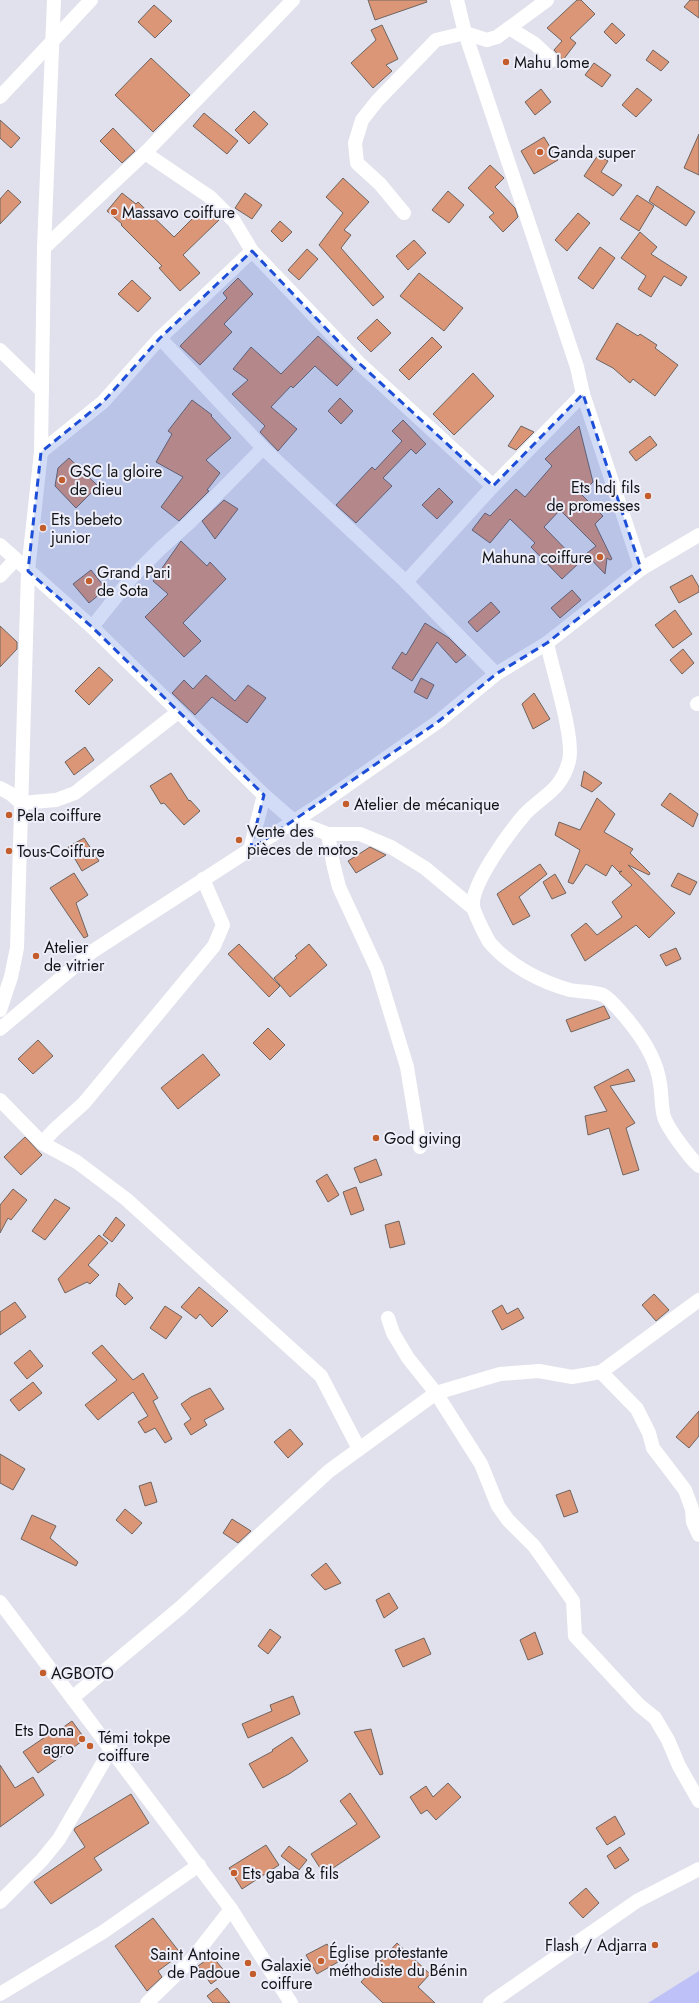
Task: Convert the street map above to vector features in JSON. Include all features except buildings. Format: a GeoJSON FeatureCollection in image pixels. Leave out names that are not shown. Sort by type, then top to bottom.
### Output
{"type":"FeatureCollection","features":[{"type":"Feature","properties":{"kind":"street"},"geometry":{"type":"LineString","coordinates":[[0,1010],[11,977],[18,948],[28,571],[41,452],[44,248],[54,0]]}},
{"type":"Feature","properties":{"kind":"street"},"geometry":{"type":"LineString","coordinates":[[0,97],[91,0]]}},
{"type":"Feature","properties":{"kind":"street"},"geometry":{"type":"LineString","coordinates":[[44,248],[145,153],[293,0]]}},
{"type":"Feature","properties":{"kind":"street"},"geometry":{"type":"LineString","coordinates":[[457,0],[465,33],[577,368],[583,394],[642,569]]}},
{"type":"Feature","properties":{"kind":"street"},"geometry":{"type":"LineString","coordinates":[[404,213],[380,184],[357,163],[355,143],[362,120],[436,40],[465,33],[487,40],[497,37],[547,0]]}},
{"type":"Feature","properties":{"kind":"street"},"geometry":{"type":"LineString","coordinates":[[509,28],[535,44],[552,60]]}},
{"type":"Feature","properties":{"kind":"street"},"geometry":{"type":"LineString","coordinates":[[145,153],[210,197],[234,221],[252,251],[360,364],[493,486]]}},
{"type":"Feature","properties":{"kind":"street"},"geometry":{"type":"LineString","coordinates":[[41,452],[103,402],[160,338],[252,251]]}},
{"type":"Feature","properties":{"kind":"street"},"geometry":{"type":"LineString","coordinates":[[160,338],[263,448],[406,582],[496,674]]}},
{"type":"Feature","properties":{"kind":"street"},"geometry":{"type":"LineString","coordinates":[[0,350],[42,391]]}},
{"type":"Feature","properties":{"kind":"street"},"geometry":{"type":"LineString","coordinates":[[406,582],[493,486],[583,394]]}},
{"type":"Feature","properties":{"kind":"street"},"geometry":{"type":"LineString","coordinates":[[92,626],[132,577],[190,522],[263,448]]}},
{"type":"Feature","properties":{"kind":"street"},"geometry":{"type":"LineString","coordinates":[[0,1029],[93,951],[294,821],[439,721],[496,674],[547,643],[642,569],[699,535]]}},
{"type":"Feature","properties":{"kind":"street"},"geometry":{"type":"LineString","coordinates":[[0,545],[92,626],[178,712],[264,795],[294,821],[328,834],[360,834],[391,847],[425,868],[473,908],[490,942],[515,966],[547,982],[570,990],[604,996],[626,1018],[641,1036],[653,1061],[660,1084],[660,1098],[665,1118],[692,1160],[699,1166]]}},
{"type":"Feature","properties":{"kind":"street"},"geometry":{"type":"LineString","coordinates":[[0,576],[16,560]]}},
{"type":"Feature","properties":{"kind":"street"},"geometry":{"type":"LineString","coordinates":[[473,908],[474,898],[489,864],[501,843],[526,813],[550,795],[561,781],[570,760],[569,737],[547,643]]}},
{"type":"Feature","properties":{"kind":"street"},"geometry":{"type":"LineString","coordinates":[[0,788],[11,794],[21,803],[56,800],[75,793],[178,712]]}},
{"type":"Feature","properties":{"kind":"street"},"geometry":{"type":"LineString","coordinates":[[250,850],[264,795]]}},
{"type":"Feature","properties":{"kind":"street"},"geometry":{"type":"LineString","coordinates":[[328,834],[339,887],[377,969],[407,1066],[420,1147]]}},
{"type":"Feature","properties":{"kind":"street"},"geometry":{"type":"LineString","coordinates":[[42,1144],[54,1130],[84,1103],[214,946],[222,925],[203,879]]}},
{"type":"Feature","properties":{"kind":"street"},"geometry":{"type":"LineString","coordinates":[[0,1100],[42,1144],[77,1162],[126,1199],[321,1376],[360,1449]]}},
{"type":"Feature","properties":{"kind":"street"},"geometry":{"type":"LineString","coordinates":[[72,1698],[180,1608],[329,1471],[436,1393],[500,1374],[539,1371],[572,1377],[601,1372],[699,1300]]}},
{"type":"Feature","properties":{"kind":"street"},"geometry":{"type":"LineString","coordinates":[[388,1318],[393,1333],[408,1358],[436,1393],[481,1464],[498,1506],[508,1520],[534,1546],[573,1601],[576,1636],[639,1705],[655,1718],[668,1740],[679,1766],[699,1801]]}},
{"type":"Feature","properties":{"kind":"street"},"geometry":{"type":"LineString","coordinates":[[601,1372],[637,1409],[649,1432],[652,1448],[685,1490],[692,1509],[693,1522],[699,1535]]}},
{"type":"Feature","properties":{"kind":"street"},"geometry":{"type":"LineString","coordinates":[[0,1602],[231,1909],[291,2003]]}},
{"type":"Feature","properties":{"kind":"street"},"geometry":{"type":"LineString","coordinates":[[1,1898],[42,1860],[59,1839],[111,1749]]}},
{"type":"Feature","properties":{"kind":"street"},"geometry":{"type":"LineString","coordinates":[[0,1994],[103,1932],[199,1865]]}},
{"type":"Feature","properties":{"kind":"street"},"geometry":{"type":"LineString","coordinates":[[490,2003],[638,1901],[699,1869]]}},
{"type":"Feature","properties":{"kind":"street"},"geometry":{"type":"LineString","coordinates":[[147,2003],[192,1959],[231,1909]]}},
{"type":"Feature","properties":{"kind":"highlighted area"},"geometry":{"type":"Polygon","coordinates":[[[252,251],[360,364],[493,486],[583,394],[641,569],[547,643],[496,674],[439,721],[250,850],[264,795],[92,627],[28,571],[41,452],[103,402],[160,338],[252,251]]]}},
{"type":"Feature","properties":{"kind":"shaded area"},"geometry":{"type":"Polygon","coordinates":[[[699,1971],[699,2003],[648,2003],[699,1971]]]}},
{"type":"Feature","properties":{"kind":"place","name":"Mahu lome"},"geometry":{"type":"Point","coordinates":[506,62]}},
{"type":"Feature","properties":{"kind":"place","name":"Ganda super"},"geometry":{"type":"Point","coordinates":[540,152]}},
{"type":"Feature","properties":{"kind":"place","name":"Massavo coiffure"},"geometry":{"type":"Point","coordinates":[114,212]}},
{"type":"Feature","properties":{"kind":"place","name":"GSC la gloire de dieu"},"geometry":{"type":"Point","coordinates":[62,480]}},
{"type":"Feature","properties":{"kind":"place","name":"Ets hdj fils de promesses"},"geometry":{"type":"Point","coordinates":[648,496]}},
{"type":"Feature","properties":{"kind":"place","name":"Ets bebeto junior"},"geometry":{"type":"Point","coordinates":[43,528]}},
{"type":"Feature","properties":{"kind":"place","name":"Mahuna coiffure"},"geometry":{"type":"Point","coordinates":[600,557]}},
{"type":"Feature","properties":{"kind":"place","name":"Grand Pari de Sota"},"geometry":{"type":"Point","coordinates":[89,581]}},
{"type":"Feature","properties":{"kind":"place","name":"Atelier de mécanique"},"geometry":{"type":"Point","coordinates":[346,804]}},
{"type":"Feature","properties":{"kind":"place","name":"Pela coiffure"},"geometry":{"type":"Point","coordinates":[9,815]}},
{"type":"Feature","properties":{"kind":"place","name":"Vente des pièces de motos"},"geometry":{"type":"Point","coordinates":[239,840]}},
{"type":"Feature","properties":{"kind":"place","name":"Tous-Coiffure"},"geometry":{"type":"Point","coordinates":[9,851]}},
{"type":"Feature","properties":{"kind":"place","name":"Atelier de vitrier"},"geometry":{"type":"Point","coordinates":[36,956]}},
{"type":"Feature","properties":{"kind":"place","name":"God giving"},"geometry":{"type":"Point","coordinates":[376,1138]}},
{"type":"Feature","properties":{"kind":"place","name":"AGBOTO"},"geometry":{"type":"Point","coordinates":[43,1673]}},
{"type":"Feature","properties":{"kind":"place","name":"Ets Dona agro"},"geometry":{"type":"Point","coordinates":[82,1739]}},
{"type":"Feature","properties":{"kind":"place","name":"Témi tokpe coiffure"},"geometry":{"type":"Point","coordinates":[90,1746]}},
{"type":"Feature","properties":{"kind":"place","name":"Ets gaba & fils"},"geometry":{"type":"Point","coordinates":[234,1873]}},
{"type":"Feature","properties":{"kind":"place","name":"Flash / Adjarra"},"geometry":{"type":"Point","coordinates":[655,1945]}},
{"type":"Feature","properties":{"kind":"place","name":"Église protestante méthodiste du Bénin"},"geometry":{"type":"Point","coordinates":[321,1961]}},
{"type":"Feature","properties":{"kind":"place","name":"Saint Antoine de Padoue"},"geometry":{"type":"Point","coordinates":[248,1963]}},
{"type":"Feature","properties":{"kind":"place","name":"Galaxie coiffure"},"geometry":{"type":"Point","coordinates":[253,1974]}}]}
